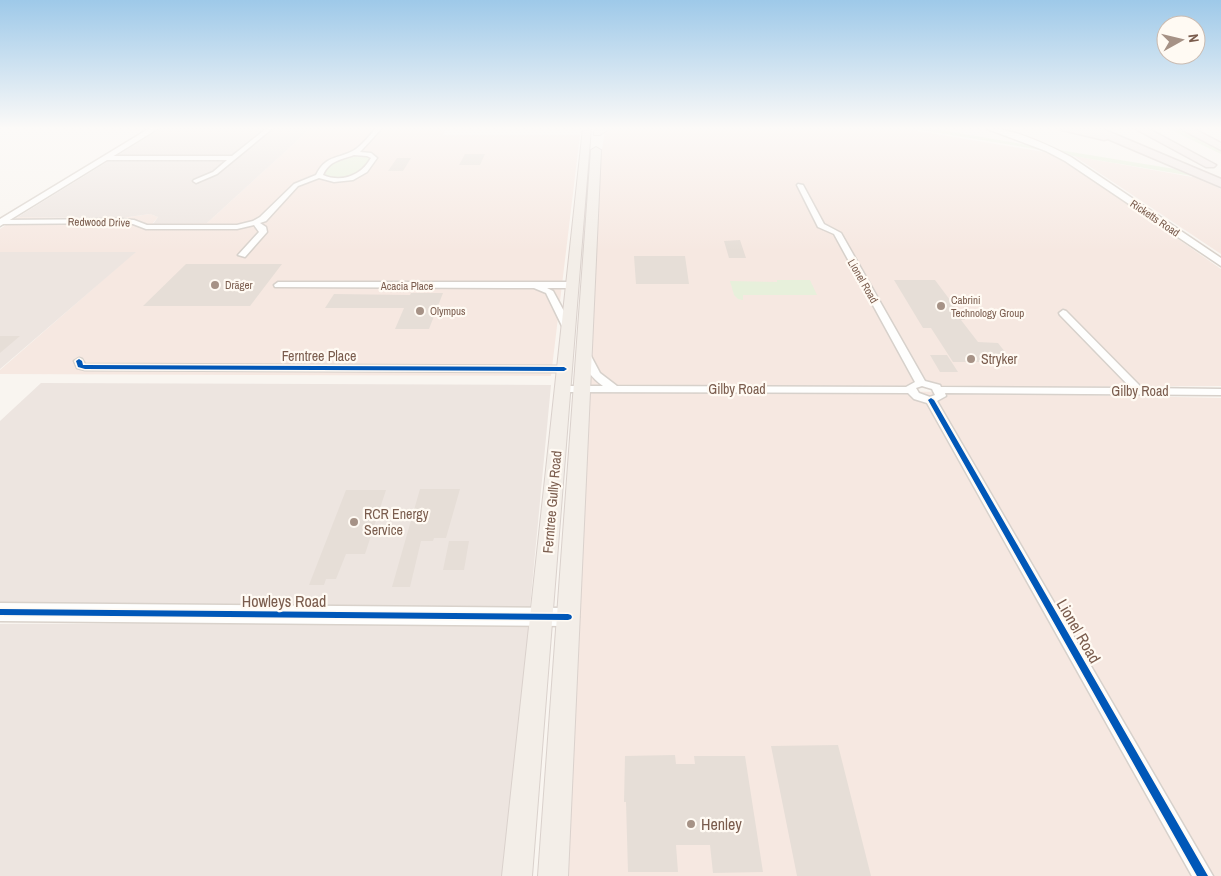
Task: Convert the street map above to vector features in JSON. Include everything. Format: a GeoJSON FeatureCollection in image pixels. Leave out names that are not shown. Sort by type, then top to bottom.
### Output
{"type":"FeatureCollection","features":[{"type":"Feature","properties":{"kind":"highway"},"geometry":{"type":"LineString","coordinates":[[1187,169],[1221,183]]}},
{"type":"Feature","properties":{"kind":"main road","name":"Ferntree Gully Road"},"geometry":{"type":"LineString","coordinates":[[553,876],[568,617],[568,328],[572,285],[590,169]]}},
{"type":"Feature","properties":{"kind":"main road","name":"Ferntree Gully Road"},"geometry":{"type":"LineString","coordinates":[[517,876],[542,616],[569,382],[584,346],[587,193]]}},
{"type":"Feature","properties":{"kind":"street"},"geometry":{"type":"LineString","coordinates":[[1,222],[88,169]]}},
{"type":"Feature","properties":{"kind":"street"},"geometry":{"type":"LineString","coordinates":[[196,181],[213,175],[221,169]]}},
{"type":"Feature","properties":{"kind":"street"},"geometry":{"type":"LineString","coordinates":[[322,177],[326,169]]}},
{"type":"Feature","properties":{"kind":"street"},"geometry":{"type":"LineString","coordinates":[[255,223],[263,220],[293,187],[322,177],[347,179],[365,172],[367,169]]}},
{"type":"Feature","properties":{"kind":"street","name":"Ricketts Road"},"geometry":{"type":"LineString","coordinates":[[1083,169],[1221,263]]}},
{"type":"Feature","properties":{"kind":"street","name":"Lionel Road"},"geometry":{"type":"LineString","coordinates":[[800,185],[821,225],[837,233],[921,383]]}},
{"type":"Feature","properties":{"kind":"street","name":"Redwood Drive"},"geometry":{"type":"LineString","coordinates":[[1,222],[121,221],[150,227],[237,227],[255,223]]}},
{"type":"Feature","properties":{"kind":"street"},"geometry":{"type":"LineString","coordinates":[[242,255],[263,232],[263,229],[255,223]]}},
{"type":"Feature","properties":{"kind":"street","name":"Acacia Place"},"geometry":{"type":"LineString","coordinates":[[278,285],[536,287],[572,285]]}},
{"type":"Feature","properties":{"kind":"street"},"geometry":{"type":"LineString","coordinates":[[536,287],[549,291],[568,328]]}},
{"type":"Feature","properties":{"kind":"street"},"geometry":{"type":"LineString","coordinates":[[1063,313],[1139,391]]}},
{"type":"Feature","properties":{"kind":"street"},"geometry":{"type":"LineString","coordinates":[[584,346],[589,367],[598,379],[615,389]]}},
{"type":"Feature","properties":{"kind":"street","name":"Ferntree Place"},"geometry":{"type":"LineString","coordinates":[[79,361],[80,366],[85,367],[569,382]]}},
{"type":"Feature","properties":{"kind":"street","name":"Gilby Road"},"geometry":{"type":"LineString","coordinates":[[569,382],[615,389],[911,390]]}},
{"type":"Feature","properties":{"kind":"street"},"geometry":{"type":"LineString","coordinates":[[921,383],[931,385],[935,395],[921,398],[911,390],[913,385],[921,383]]}},
{"type":"Feature","properties":{"kind":"street","name":"Gilby Road"},"geometry":{"type":"LineString","coordinates":[[935,395],[1139,391],[1221,392]]}},
{"type":"Feature","properties":{"kind":"street","name":"Lionel Road"},"geometry":{"type":"LineString","coordinates":[[935,395],[1203,876]]}},
{"type":"Feature","properties":{"kind":"street","name":"Howleys Road"},"geometry":{"type":"LineString","coordinates":[[0,612],[568,617]]}},
{"type":"Feature","properties":{"kind":"shaded area"},"geometry":{"type":"Polygon","coordinates":[[[96,169],[266,169],[207,223],[153,224],[158,217],[150,214],[121,218],[18,217],[96,169]]]}},
{"type":"Feature","properties":{"kind":"shaded area"},"geometry":{"type":"Polygon","coordinates":[[[266,169],[576,169],[551,376],[0,374],[0,370],[135,252],[0,252],[0,229],[18,217],[121,218],[150,214],[158,217],[153,223],[207,223],[266,169]]]}},
{"type":"Feature","properties":{"kind":"shaded area"},"geometry":{"type":"Polygon","coordinates":[[[599,169],[1077,169],[1221,269],[1221,386],[640,389],[954,392],[1221,398],[1221,876],[567,876],[599,169]]]}},
{"type":"Feature","properties":{"kind":"shaded area"},"geometry":{"type":"Polygon","coordinates":[[[1093,169],[1147,169],[1198,178],[1221,189],[1221,254],[1093,169]]]}},
{"type":"Feature","properties":{"kind":"shaded area"},"geometry":{"type":"Polygon","coordinates":[[[0,252],[136,252],[0,369],[0,252]]]}},
{"type":"Feature","properties":{"kind":"shaded area"},"geometry":{"type":"Polygon","coordinates":[[[41,383],[551,385],[530,607],[0,603],[0,421],[41,383]]]}},
{"type":"Feature","properties":{"kind":"shaded area"},"geometry":{"type":"Polygon","coordinates":[[[533,622],[507,876],[0,876],[0,624],[533,622]]]}},
{"type":"Feature","properties":{"kind":"green space"},"geometry":{"type":"Polygon","coordinates":[[[327,169],[363,169],[352,176],[342,178],[323,174],[327,169]]]}},
{"type":"Feature","properties":{"kind":"green space"},"geometry":{"type":"Polygon","coordinates":[[[1150,169],[1175,169],[1192,176],[1150,169]]]}},
{"type":"Feature","properties":{"kind":"green space"},"geometry":{"type":"Polygon","coordinates":[[[777,280],[810,280],[817,295],[743,295],[743,300],[738,299],[734,295],[730,281],[777,282],[777,280]]]}},
{"type":"Feature","properties":{"kind":"building"},"geometry":{"type":"Polygon","coordinates":[[[389,169],[404,169],[403,171],[388,171],[389,169]]]}},
{"type":"Feature","properties":{"kind":"building"},"geometry":{"type":"Polygon","coordinates":[[[740,240],[746,258],[729,258],[724,241],[740,240]]]}},
{"type":"Feature","properties":{"kind":"building"},"geometry":{"type":"Polygon","coordinates":[[[634,256],[685,256],[689,284],[636,284],[634,256]]]}},
{"type":"Feature","properties":{"kind":"building","name":"Dräger"},"geometry":{"type":"Polygon","coordinates":[[[186,264],[282,264],[250,306],[143,306],[186,264]]]}},
{"type":"Feature","properties":{"kind":"building"},"geometry":{"type":"Polygon","coordinates":[[[894,280],[935,280],[965,320],[961,320],[978,342],[998,343],[1013,362],[953,362],[931,328],[923,328],[894,280]]]}},
{"type":"Feature","properties":{"kind":"building"},"geometry":{"type":"Polygon","coordinates":[[[411,293],[443,293],[429,329],[395,329],[404,308],[325,308],[334,294],[410,295],[411,293]]]}},
{"type":"Feature","properties":{"kind":"building"},"geometry":{"type":"Polygon","coordinates":[[[0,336],[20,336],[0,353],[0,336]]]}},
{"type":"Feature","properties":{"kind":"building"},"geometry":{"type":"Polygon","coordinates":[[[930,355],[947,355],[958,372],[940,372],[930,355]]]}},
{"type":"Feature","properties":{"kind":"building"},"geometry":{"type":"Polygon","coordinates":[[[420,489],[460,489],[446,538],[421,541],[410,587],[392,587],[420,489]]]}},
{"type":"Feature","properties":{"kind":"building","name":"RCR Energy Service"},"geometry":{"type":"Polygon","coordinates":[[[346,490],[386,490],[365,554],[346,554],[336,579],[326,579],[324,585],[309,585],[346,490]]]}},
{"type":"Feature","properties":{"kind":"building"},"geometry":{"type":"Polygon","coordinates":[[[449,541],[469,541],[464,570],[443,570],[449,541]]]}},
{"type":"Feature","properties":{"kind":"building"},"geometry":{"type":"Polygon","coordinates":[[[838,745],[871,876],[797,876],[771,746],[838,745]]]}},
{"type":"Feature","properties":{"kind":"building","name":"Henley"},"geometry":{"type":"Polygon","coordinates":[[[675,755],[676,764],[695,764],[694,756],[745,756],[763,872],[713,873],[710,845],[676,845],[678,872],[628,872],[626,802],[624,802],[625,756],[675,755]]]}},
{"type":"Feature","properties":{"kind":"cycle path"},"geometry":{"type":"LineString","coordinates":[[79,361],[80,366],[85,367],[564,369]]}},
{"type":"Feature","properties":{"kind":"cycle path"},"geometry":{"type":"LineString","coordinates":[[931,400],[1203,876]]}},
{"type":"Feature","properties":{"kind":"cycle path"},"geometry":{"type":"LineString","coordinates":[[0,612],[568,617]]}},
{"type":"Feature","properties":{"kind":"place","name":"Dräger"},"geometry":{"type":"Point","coordinates":[215,285]}},
{"type":"Feature","properties":{"kind":"place","name":"Cabrini Technology Group"},"geometry":{"type":"Point","coordinates":[941,306]}},
{"type":"Feature","properties":{"kind":"place","name":"Olympus"},"geometry":{"type":"Point","coordinates":[420,311]}},
{"type":"Feature","properties":{"kind":"place","name":"Stryker"},"geometry":{"type":"Point","coordinates":[971,359]}},
{"type":"Feature","properties":{"kind":"place","name":"RCR Energy Service"},"geometry":{"type":"Point","coordinates":[354,522]}},
{"type":"Feature","properties":{"kind":"place","name":"Henley"},"geometry":{"type":"Point","coordinates":[691,824]}}]}
